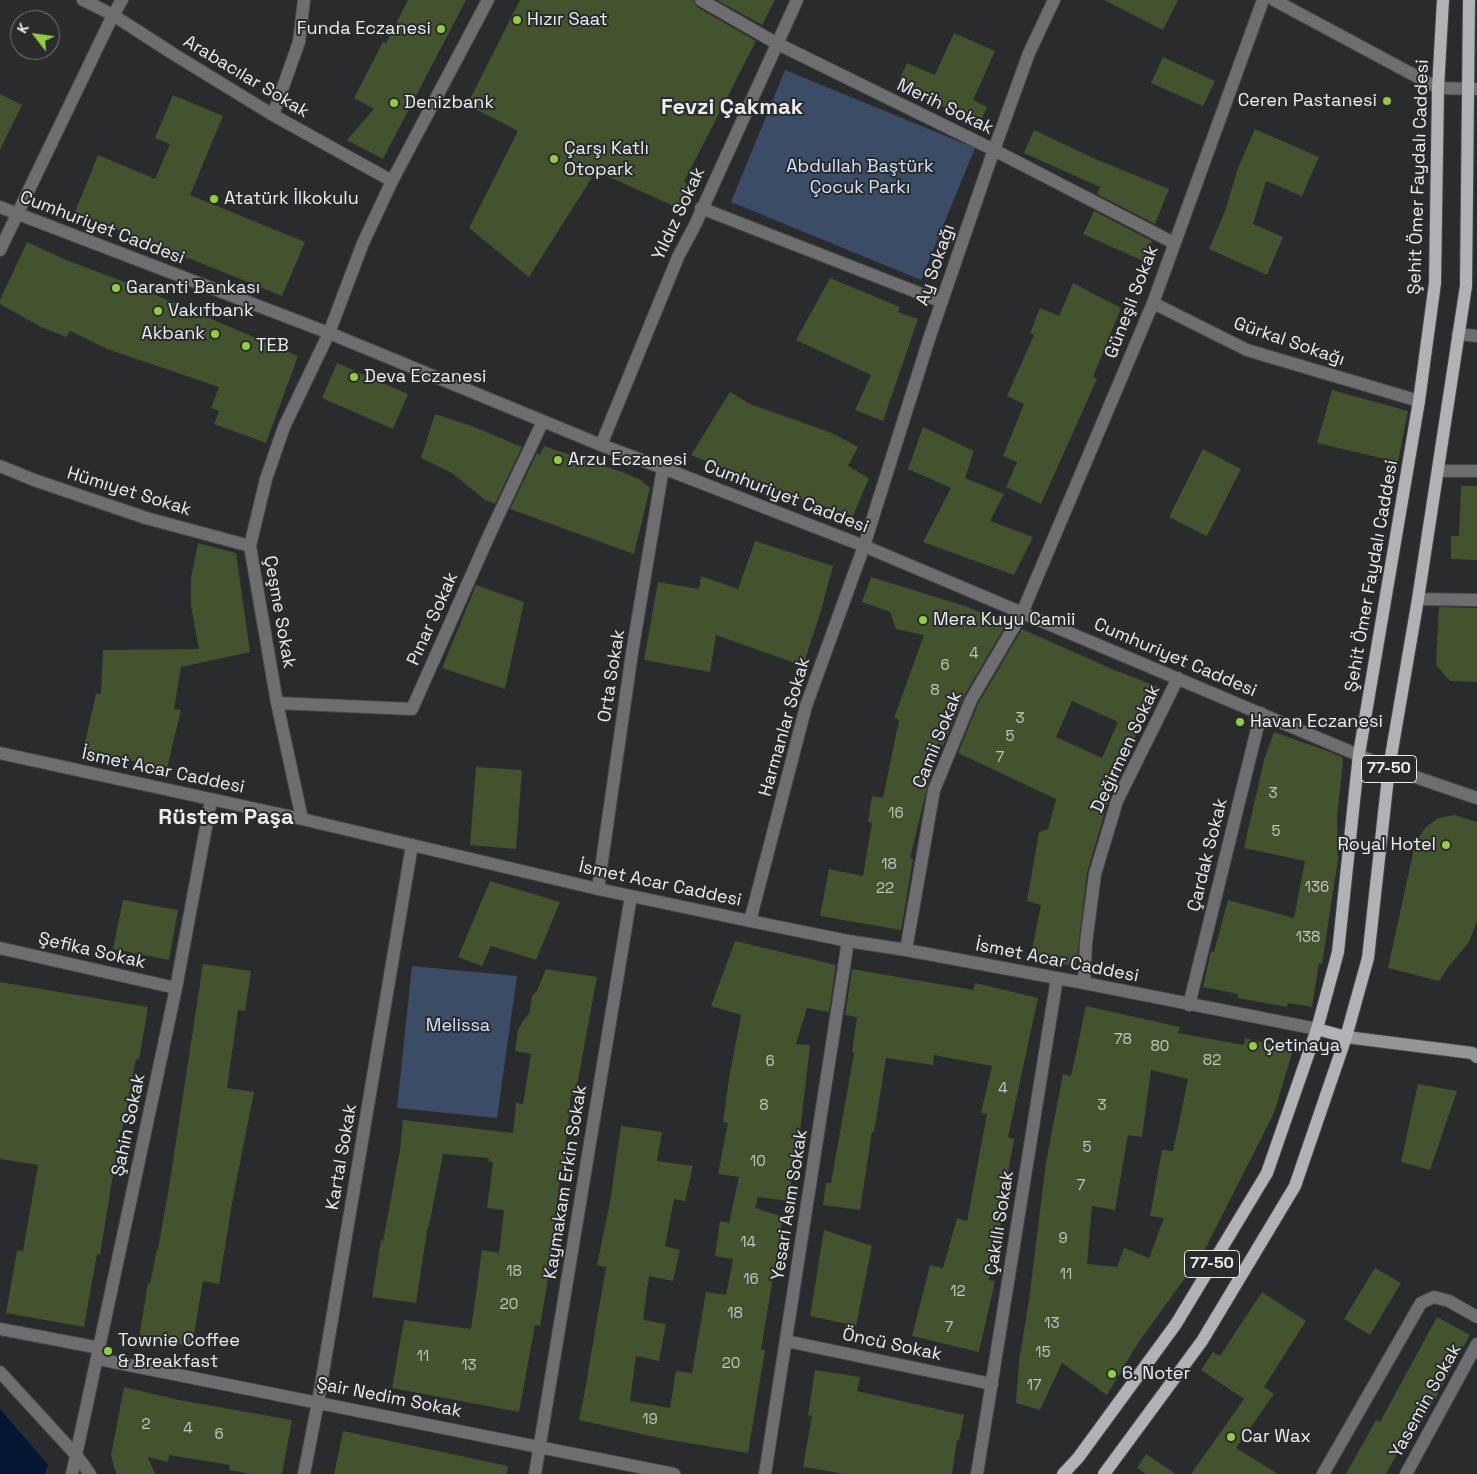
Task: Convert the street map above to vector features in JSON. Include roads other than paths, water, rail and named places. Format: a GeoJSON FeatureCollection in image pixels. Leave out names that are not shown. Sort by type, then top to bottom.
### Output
{"type":"FeatureCollection","features":[{"type":"Feature","properties":{"kind":"main road","name":"Şehit Ömer Faydalı Caddesi"},"geometry":{"type":"LineString","coordinates":[[1063,1474],[1078,1458],[1176,1324],[1267,1173],[1317,1029],[1338,952],[1359,754],[1419,401],[1435,284],[1438,88],[1443,0]]}},
{"type":"Feature","properties":{"kind":"main road","name":"77-50"},"geometry":{"type":"LineString","coordinates":[[1104,1474],[1202,1341],[1295,1186],[1346,1037],[1368,958],[1389,768],[1418,599],[1466,286],[1473,89],[1469,0]]}},
{"type":"Feature","properties":{"kind":"main road"},"geometry":{"type":"LineString","coordinates":[[1317,1029],[1346,1037]]}},
{"type":"Feature","properties":{"kind":"street","name":"Arabacılar Sokak"},"geometry":{"type":"LineString","coordinates":[[83,0],[113,15],[174,55],[273,115],[392,181]]}},
{"type":"Feature","properties":{"kind":"street"},"geometry":{"type":"LineString","coordinates":[[0,250],[113,15],[122,0]]}},
{"type":"Feature","properties":{"kind":"street"},"geometry":{"type":"LineString","coordinates":[[273,115],[298,42],[304,0]]}},
{"type":"Feature","properties":{"kind":"street","name":"Çeşme Sokak"},"geometry":{"type":"LineString","coordinates":[[302,818],[277,703],[250,546],[266,479],[284,427],[329,333],[363,243],[392,181],[488,0]]}},
{"type":"Feature","properties":{"kind":"street","name":"Merih Sokak"},"geometry":{"type":"LineString","coordinates":[[701,0],[776,43],[994,150],[1174,243]]}},
{"type":"Feature","properties":{"kind":"street","name":"Yıldız Sokak"},"geometry":{"type":"LineString","coordinates":[[601,446],[678,257],[797,0]]}},
{"type":"Feature","properties":{"kind":"street","name":"Ay Sokağı"},"geometry":{"type":"LineString","coordinates":[[864,546],[942,302],[994,150],[1029,54],[1054,0]]}},
{"type":"Feature","properties":{"kind":"street","name":"Güneşli Sokak"},"geometry":{"type":"LineString","coordinates":[[1022,613],[1153,303],[1263,0]]}},
{"type":"Feature","properties":{"kind":"street"},"geometry":{"type":"LineString","coordinates":[[1274,0],[1438,88],[1473,89]]}},
{"type":"Feature","properties":{"kind":"street","name":"Cumhuriyet Caddesi"},"geometry":{"type":"LineString","coordinates":[[0,207],[329,333],[601,446],[864,546],[1389,768],[1477,798]]}},
{"type":"Feature","properties":{"kind":"street"},"geometry":{"type":"LineString","coordinates":[[701,208],[942,302]]}},
{"type":"Feature","properties":{"kind":"street","name":"Gürkal Sokağı"},"geometry":{"type":"LineString","coordinates":[[1153,303],[1247,350],[1419,401]]}},
{"type":"Feature","properties":{"kind":"street"},"geometry":{"type":"LineString","coordinates":[[1458,334],[1477,336]]}},
{"type":"Feature","properties":{"kind":"street","name":"Pınar Sokak"},"geometry":{"type":"LineString","coordinates":[[277,703],[412,709],[491,531],[543,421]]}},
{"type":"Feature","properties":{"kind":"street","name":"Hümıyet Sokak"},"geometry":{"type":"LineString","coordinates":[[0,466],[34,480],[146,518],[250,546]]}},
{"type":"Feature","properties":{"kind":"street","name":"Orta Sokak"},"geometry":{"type":"LineString","coordinates":[[598,889],[632,653],[663,468]]}},
{"type":"Feature","properties":{"kind":"street"},"geometry":{"type":"LineString","coordinates":[[1438,470],[1477,471]]}},
{"type":"Feature","properties":{"kind":"street","name":"Harmanlar Sokak"},"geometry":{"type":"LineString","coordinates":[[750,921],[806,706],[864,546]]}},
{"type":"Feature","properties":{"kind":"street"},"geometry":{"type":"LineString","coordinates":[[1418,599],[1477,600]]}},
{"type":"Feature","properties":{"kind":"street","name":"Camii Sokak"},"geometry":{"type":"LineString","coordinates":[[906,950],[934,790],[971,700],[1022,613]]}},
{"type":"Feature","properties":{"kind":"street","name":"Değirmen Sokak"},"geometry":{"type":"LineString","coordinates":[[1084,983],[1086,943],[1095,874],[1117,802],[1178,678]]}},
{"type":"Feature","properties":{"kind":"street","name":"Çardak Sokak"},"geometry":{"type":"LineString","coordinates":[[1189,1005],[1261,713]]}},
{"type":"Feature","properties":{"kind":"street","name":"İsmet Acar Caddesi"},"geometry":{"type":"LineString","coordinates":[[0,753],[211,800],[302,818],[598,889],[750,921],[848,941],[1084,983],[1317,1029]]}},
{"type":"Feature","properties":{"kind":"street","name":"Şahin Sokak"},"geometry":{"type":"LineString","coordinates":[[72,1474],[176,988],[211,800]]}},
{"type":"Feature","properties":{"kind":"street","name":"Kartal Sokak"},"geometry":{"type":"LineString","coordinates":[[304,1474],[318,1402],[412,845]]}},
{"type":"Feature","properties":{"kind":"street","name":"Kaymakam Erkin Sokak"},"geometry":{"type":"LineString","coordinates":[[535,1474],[631,896]]}},
{"type":"Feature","properties":{"kind":"street","name":"Yesari Asım Sokak"},"geometry":{"type":"LineString","coordinates":[[765,1474],[848,941]]}},
{"type":"Feature","properties":{"kind":"street","name":"Şefika Sokak"},"geometry":{"type":"LineString","coordinates":[[0,948],[176,988]]}},
{"type":"Feature","properties":{"kind":"street","name":"Çakıllı Sokak"},"geometry":{"type":"LineString","coordinates":[[977,1474],[1057,978]]}},
{"type":"Feature","properties":{"kind":"street"},"geometry":{"type":"LineString","coordinates":[[1346,1037],[1475,1054]]}},
{"type":"Feature","properties":{"kind":"street"},"geometry":{"type":"LineString","coordinates":[[1323,1474],[1421,1303],[1434,1297],[1449,1301],[1477,1317]]}},
{"type":"Feature","properties":{"kind":"street","name":"Şair Nedim Sokak"},"geometry":{"type":"LineString","coordinates":[[0,1329],[99,1354],[318,1402],[674,1474]]}},
{"type":"Feature","properties":{"kind":"street","name":"Öncü Sokak"},"geometry":{"type":"LineString","coordinates":[[786,1341],[992,1384]]}},
{"type":"Feature","properties":{"kind":"street","name":"Yasemin Sokak"},"geometry":{"type":"LineString","coordinates":[[1406,1474],[1476,1348]]}},
{"type":"Feature","properties":{"kind":"street"},"geometry":{"type":"LineString","coordinates":[[0,1372],[77,1456],[90,1474]]}},
{"type":"Feature","properties":{"kind":"place","name":"Hızır Saat"},"geometry":{"type":"Point","coordinates":[517,20]}},
{"type":"Feature","properties":{"kind":"place","name":"Funda Eczanesi"},"geometry":{"type":"Point","coordinates":[441,29]}},
{"type":"Feature","properties":{"kind":"place","name":"Ceren Pastanesi"},"geometry":{"type":"Point","coordinates":[1387,101]}},
{"type":"Feature","properties":{"kind":"place","name":"Denizbank"},"geometry":{"type":"Point","coordinates":[394,103]}},
{"type":"Feature","properties":{"kind":"place","name":"Çarşı Katlı Otopark"},"geometry":{"type":"Point","coordinates":[554,159]}},
{"type":"Feature","properties":{"kind":"place","name":"Atatürk İlkokulu"},"geometry":{"type":"Point","coordinates":[214,199]}},
{"type":"Feature","properties":{"kind":"place","name":"Garanti Bankası"},"geometry":{"type":"Point","coordinates":[116,288]}},
{"type":"Feature","properties":{"kind":"place","name":"Vakıfbank"},"geometry":{"type":"Point","coordinates":[158,311]}},
{"type":"Feature","properties":{"kind":"place","name":"Akbank"},"geometry":{"type":"Point","coordinates":[215,334]}},
{"type":"Feature","properties":{"kind":"place","name":"TEB"},"geometry":{"type":"Point","coordinates":[246,346]}},
{"type":"Feature","properties":{"kind":"place","name":"Deva Eczanesi"},"geometry":{"type":"Point","coordinates":[354,377]}},
{"type":"Feature","properties":{"kind":"place","name":"Arzu Eczanesi"},"geometry":{"type":"Point","coordinates":[558,460]}},
{"type":"Feature","properties":{"kind":"place","name":"Mera Kuyu Camii"},"geometry":{"type":"Point","coordinates":[923,620]}},
{"type":"Feature","properties":{"kind":"place","name":"Havan Eczanesi"},"geometry":{"type":"Point","coordinates":[1240,722]}},
{"type":"Feature","properties":{"kind":"place","name":"Royal Hotel"},"geometry":{"type":"Point","coordinates":[1446,845]}},
{"type":"Feature","properties":{"kind":"place","name":"Çetinaya"},"geometry":{"type":"Point","coordinates":[1253,1046]}},
{"type":"Feature","properties":{"kind":"place","name":"Townie Coffee & Breakfast"},"geometry":{"type":"Point","coordinates":[108,1351]}},
{"type":"Feature","properties":{"kind":"place","name":"6. Noter"},"geometry":{"type":"Point","coordinates":[1112,1374]}},
{"type":"Feature","properties":{"kind":"place","name":"Car Wax"},"geometry":{"type":"Point","coordinates":[1231,1437]}},
{"type":"Feature","properties":{"kind":"district","name":"Fevzi Çakmak"},"geometry":{"type":"Point","coordinates":[732,108]}},
{"type":"Feature","properties":{"kind":"district","name":"Rüstem Paşa"},"geometry":{"type":"Point","coordinates":[226,818]}},
{"type":"Feature","properties":{"kind":"park label","name":"Abdullah Baştürk Çocuk Parkı"},"geometry":{"type":"Point","coordinates":[860,177]}},
{"type":"Feature","properties":{"kind":"park label","name":"Melissa"},"geometry":{"type":"Point","coordinates":[458,1026]}}]}
